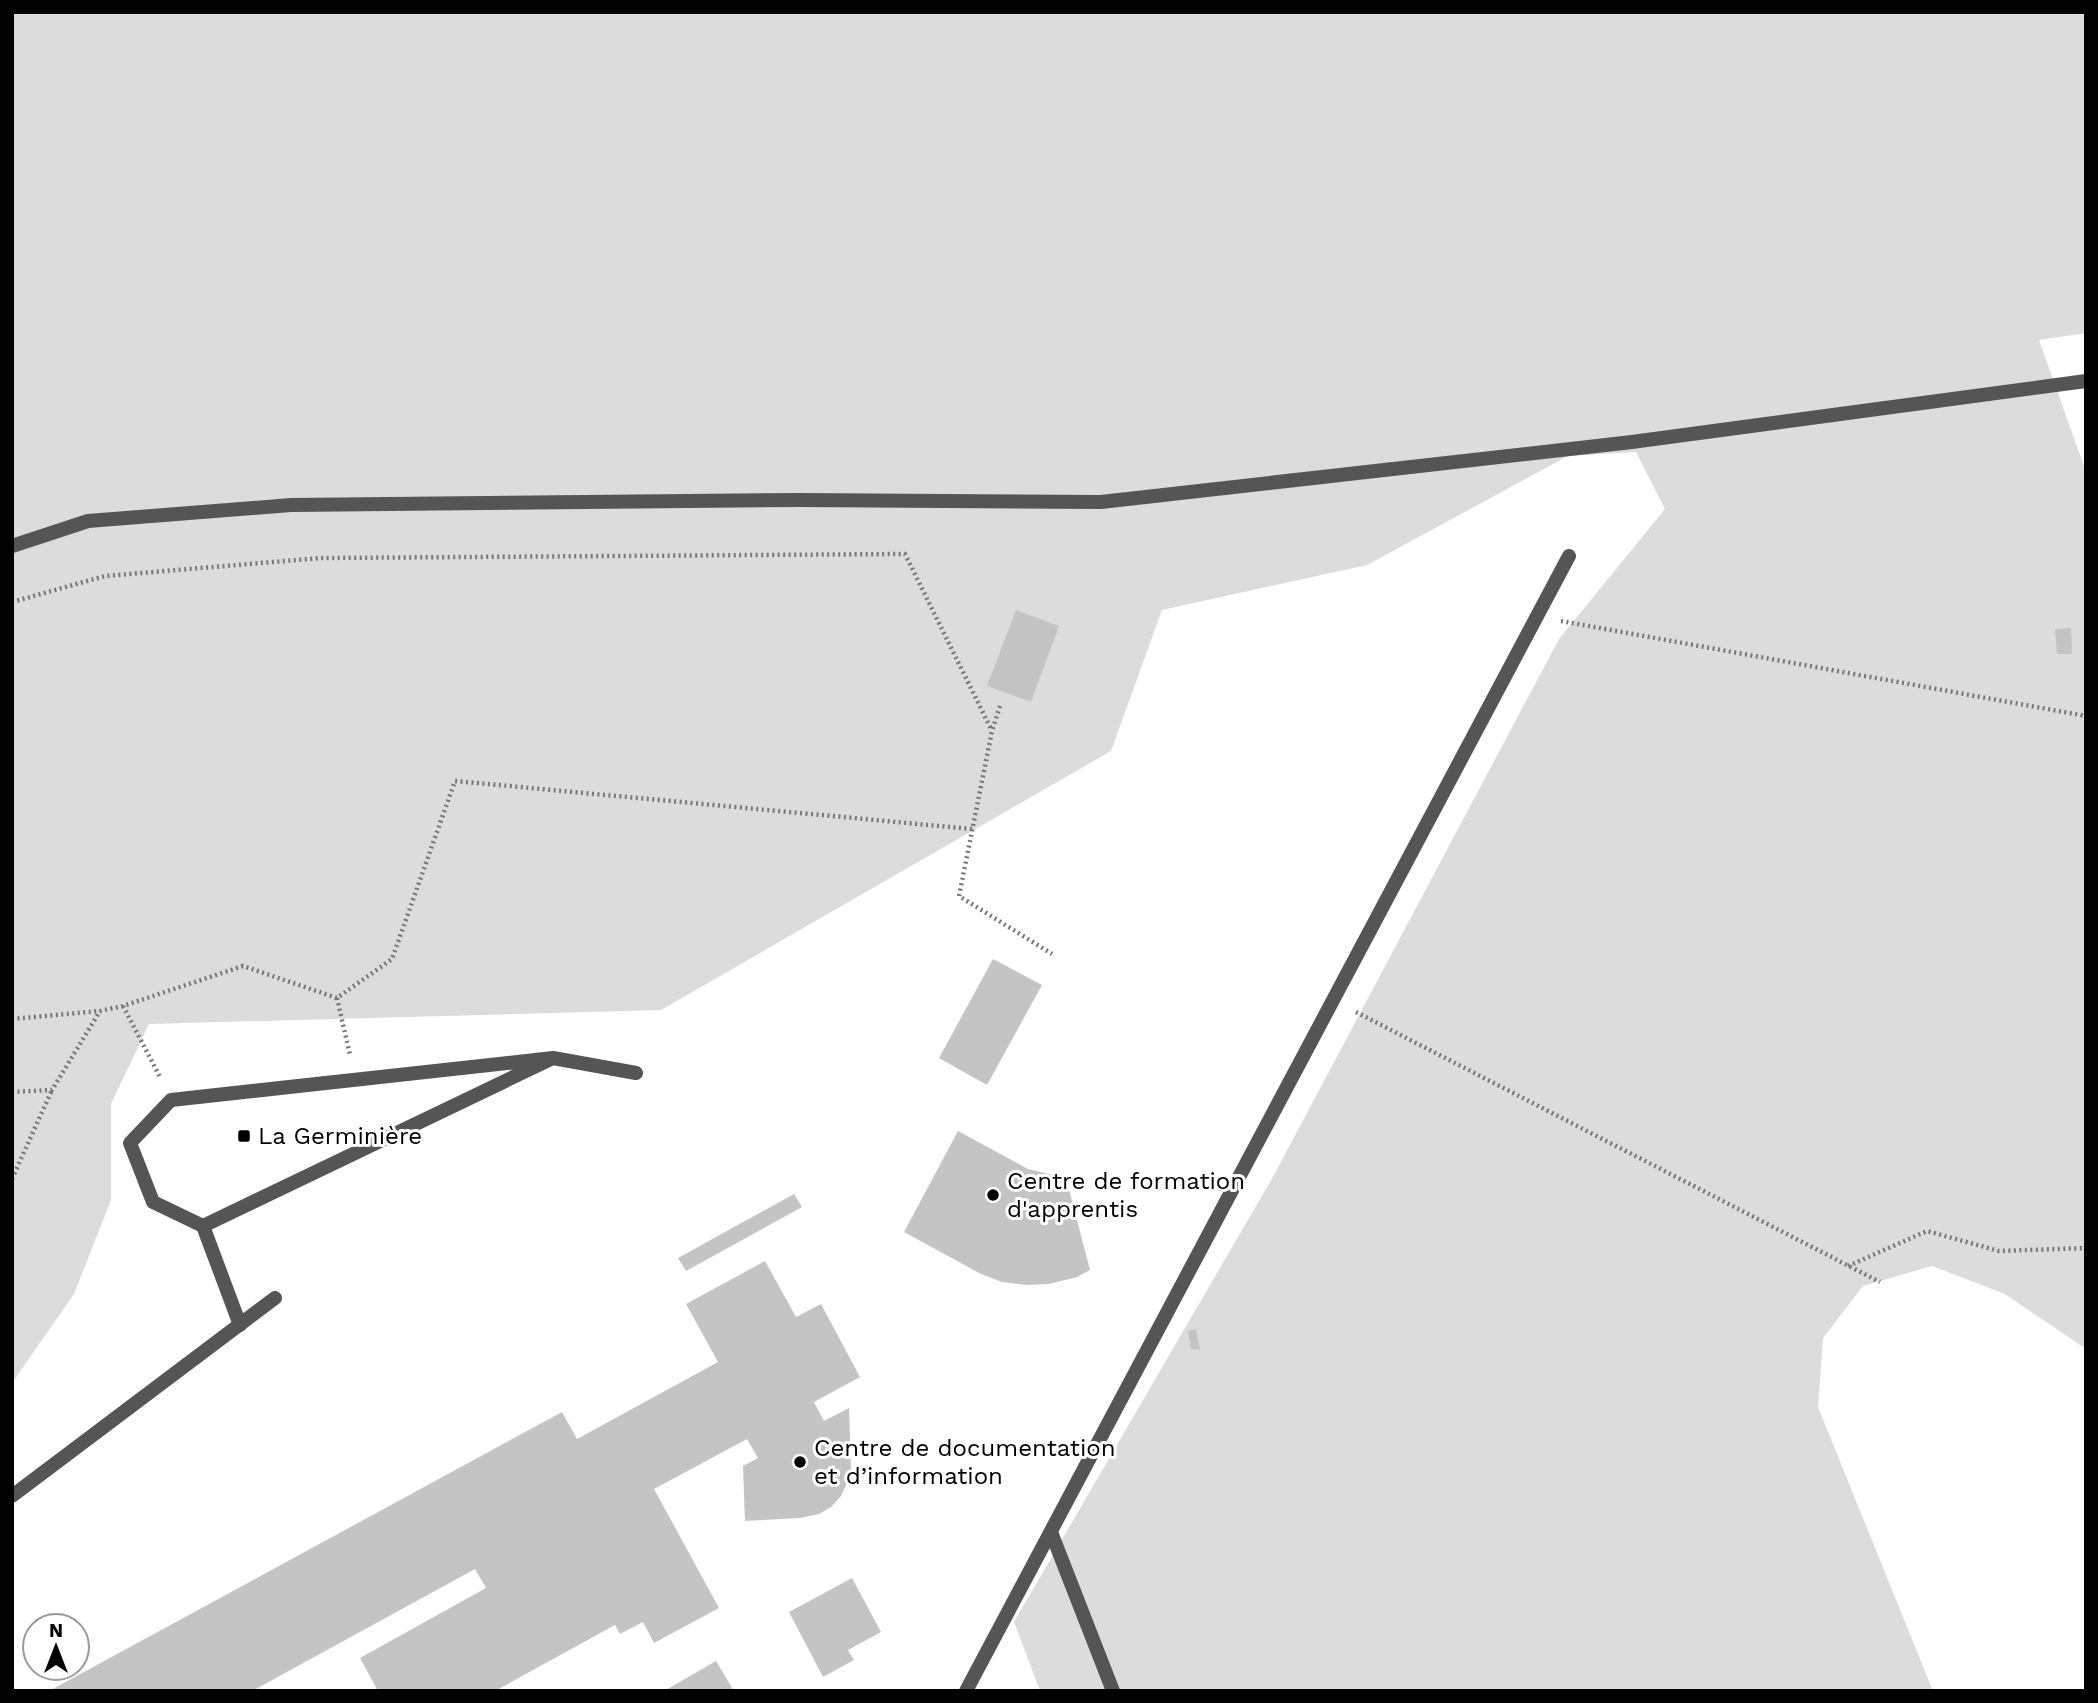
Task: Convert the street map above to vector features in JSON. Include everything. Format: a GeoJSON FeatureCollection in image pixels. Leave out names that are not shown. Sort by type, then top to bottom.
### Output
{"type":"FeatureCollection","features":[{"type":"Feature","properties":{"kind":"street"},"geometry":{"type":"LineString","coordinates":[[12,546],[88,521],[292,505],[799,500],[1101,502],[1632,442],[2086,381]]}},
{"type":"Feature","properties":{"kind":"street"},"geometry":{"type":"LineString","coordinates":[[966,1691],[1569,556]]}},
{"type":"Feature","properties":{"kind":"street"},"geometry":{"type":"LineString","coordinates":[[203,1226],[553,1058]]}},
{"type":"Feature","properties":{"kind":"street"},"geometry":{"type":"LineString","coordinates":[[240,1325],[203,1226],[153,1202],[130,1143],[171,1100],[553,1058],[636,1073]]}},
{"type":"Feature","properties":{"kind":"street"},"geometry":{"type":"LineString","coordinates":[[12,1496],[275,1298]]}},
{"type":"Feature","properties":{"kind":"street"},"geometry":{"type":"LineString","coordinates":[[1051,1532],[1113,1691]]}},
{"type":"Feature","properties":{"kind":"path"},"geometry":{"type":"LineString","coordinates":[[12,601],[105,576],[321,558],[905,554],[992,731]]}},
{"type":"Feature","properties":{"kind":"path"},"geometry":{"type":"LineString","coordinates":[[1536,617],[2086,716]]}},
{"type":"Feature","properties":{"kind":"path"},"geometry":{"type":"LineString","coordinates":[[1000,706],[992,731],[959,896],[1052,954]]}},
{"type":"Feature","properties":{"kind":"path"},"geometry":{"type":"LineString","coordinates":[[337,998],[392,958],[455,781],[972,829]]}},
{"type":"Feature","properties":{"kind":"path"},"geometry":{"type":"LineString","coordinates":[[12,1019],[100,1011],[123,1006],[243,967],[337,998]]}},
{"type":"Feature","properties":{"kind":"path"},"geometry":{"type":"LineString","coordinates":[[337,998],[356,1080]]}},
{"type":"Feature","properties":{"kind":"path"},"geometry":{"type":"LineString","coordinates":[[1334,1001],[1880,1282]]}},
{"type":"Feature","properties":{"kind":"path"},"geometry":{"type":"LineString","coordinates":[[123,1006],[171,1100]]}},
{"type":"Feature","properties":{"kind":"path"},"geometry":{"type":"LineString","coordinates":[[12,1179],[52,1090],[100,1011]]}},
{"type":"Feature","properties":{"kind":"path"},"geometry":{"type":"LineString","coordinates":[[12,1092],[52,1090]]}},
{"type":"Feature","properties":{"kind":"path"},"geometry":{"type":"LineString","coordinates":[[1847,1266],[1927,1231],[1999,1251],[2086,1248]]}},
{"type":"Feature","properties":{"kind":"shaded area"},"geometry":{"type":"Polygon","coordinates":[[[12,12],[2086,12],[2086,333],[2039,340],[2086,472],[2086,1349],[2005,1294],[1932,1266],[1863,1286],[1823,1338],[1818,1407],[1933,1691],[1040,1691],[1014,1622],[1274,1175],[1559,639],[1665,509],[1636,452],[1568,456],[1367,565],[1162,610],[1111,751],[661,1010],[149,1024],[111,1104],[111,1200],[74,1294],[12,1383],[12,12]]]}},
{"type":"Feature","properties":{"kind":"building"},"geometry":{"type":"Polygon","coordinates":[[[1016,610],[1059,626],[1031,702],[987,686],[1016,610]]]}},
{"type":"Feature","properties":{"kind":"building"},"geometry":{"type":"Polygon","coordinates":[[[2071,628],[2072,654],[2057,654],[2055,629],[2071,628]]]}},
{"type":"Feature","properties":{"kind":"building"},"geometry":{"type":"Polygon","coordinates":[[[993,959],[1042,985],[987,1085],[939,1058],[993,959]]]}},
{"type":"Feature","properties":{"kind":"building","name":"Centre de formation d'apprentis"},"geometry":{"type":"Polygon","coordinates":[[[958,1131],[1028,1169],[1066,1178],[1090,1270],[1077,1277],[1049,1284],[1002,1282],[981,1274],[904,1232],[958,1131]]]}},
{"type":"Feature","properties":{"kind":"building"},"geometry":{"type":"Polygon","coordinates":[[[794,1194],[802,1207],[686,1271],[678,1258],[794,1194]]]}},
{"type":"Feature","properties":{"kind":"building"},"geometry":{"type":"Polygon","coordinates":[[[765,1261],[796,1317],[821,1304],[860,1377],[814,1402],[824,1421],[849,1408],[851,1469],[841,1496],[831,1507],[819,1514],[800,1518],[745,1521],[743,1466],[758,1458],[747,1439],[654,1489],[719,1608],[654,1643],[643,1622],[620,1634],[615,1625],[495,1691],[378,1691],[360,1658],[486,1588],[475,1569],[252,1691],[49,1691],[66,1682],[91,1682],[91,1668],[562,1412],[577,1439],[718,1362],[686,1304],[765,1261]]]}},
{"type":"Feature","properties":{"kind":"building"},"geometry":{"type":"Polygon","coordinates":[[[1196,1329],[1200,1349],[1191,1350],[1188,1331],[1196,1329]]]}},
{"type":"Feature","properties":{"kind":"building"},"geometry":{"type":"Polygon","coordinates":[[[852,1578],[881,1632],[848,1650],[854,1660],[823,1677],[789,1612],[852,1578]]]}},
{"type":"Feature","properties":{"kind":"building"},"geometry":{"type":"Polygon","coordinates":[[[716,1661],[734,1691],[664,1691],[716,1661]]]}},
{"type":"Feature","properties":{"kind":"place","name":"La Germinière"},"geometry":{"type":"Point","coordinates":[244,1136]}},
{"type":"Feature","properties":{"kind":"place","name":"Centre de formation d'apprentis"},"geometry":{"type":"Point","coordinates":[993,1195]}},
{"type":"Feature","properties":{"kind":"place","name":"Centre de documentation et d’information"},"geometry":{"type":"Point","coordinates":[800,1462]}}]}
